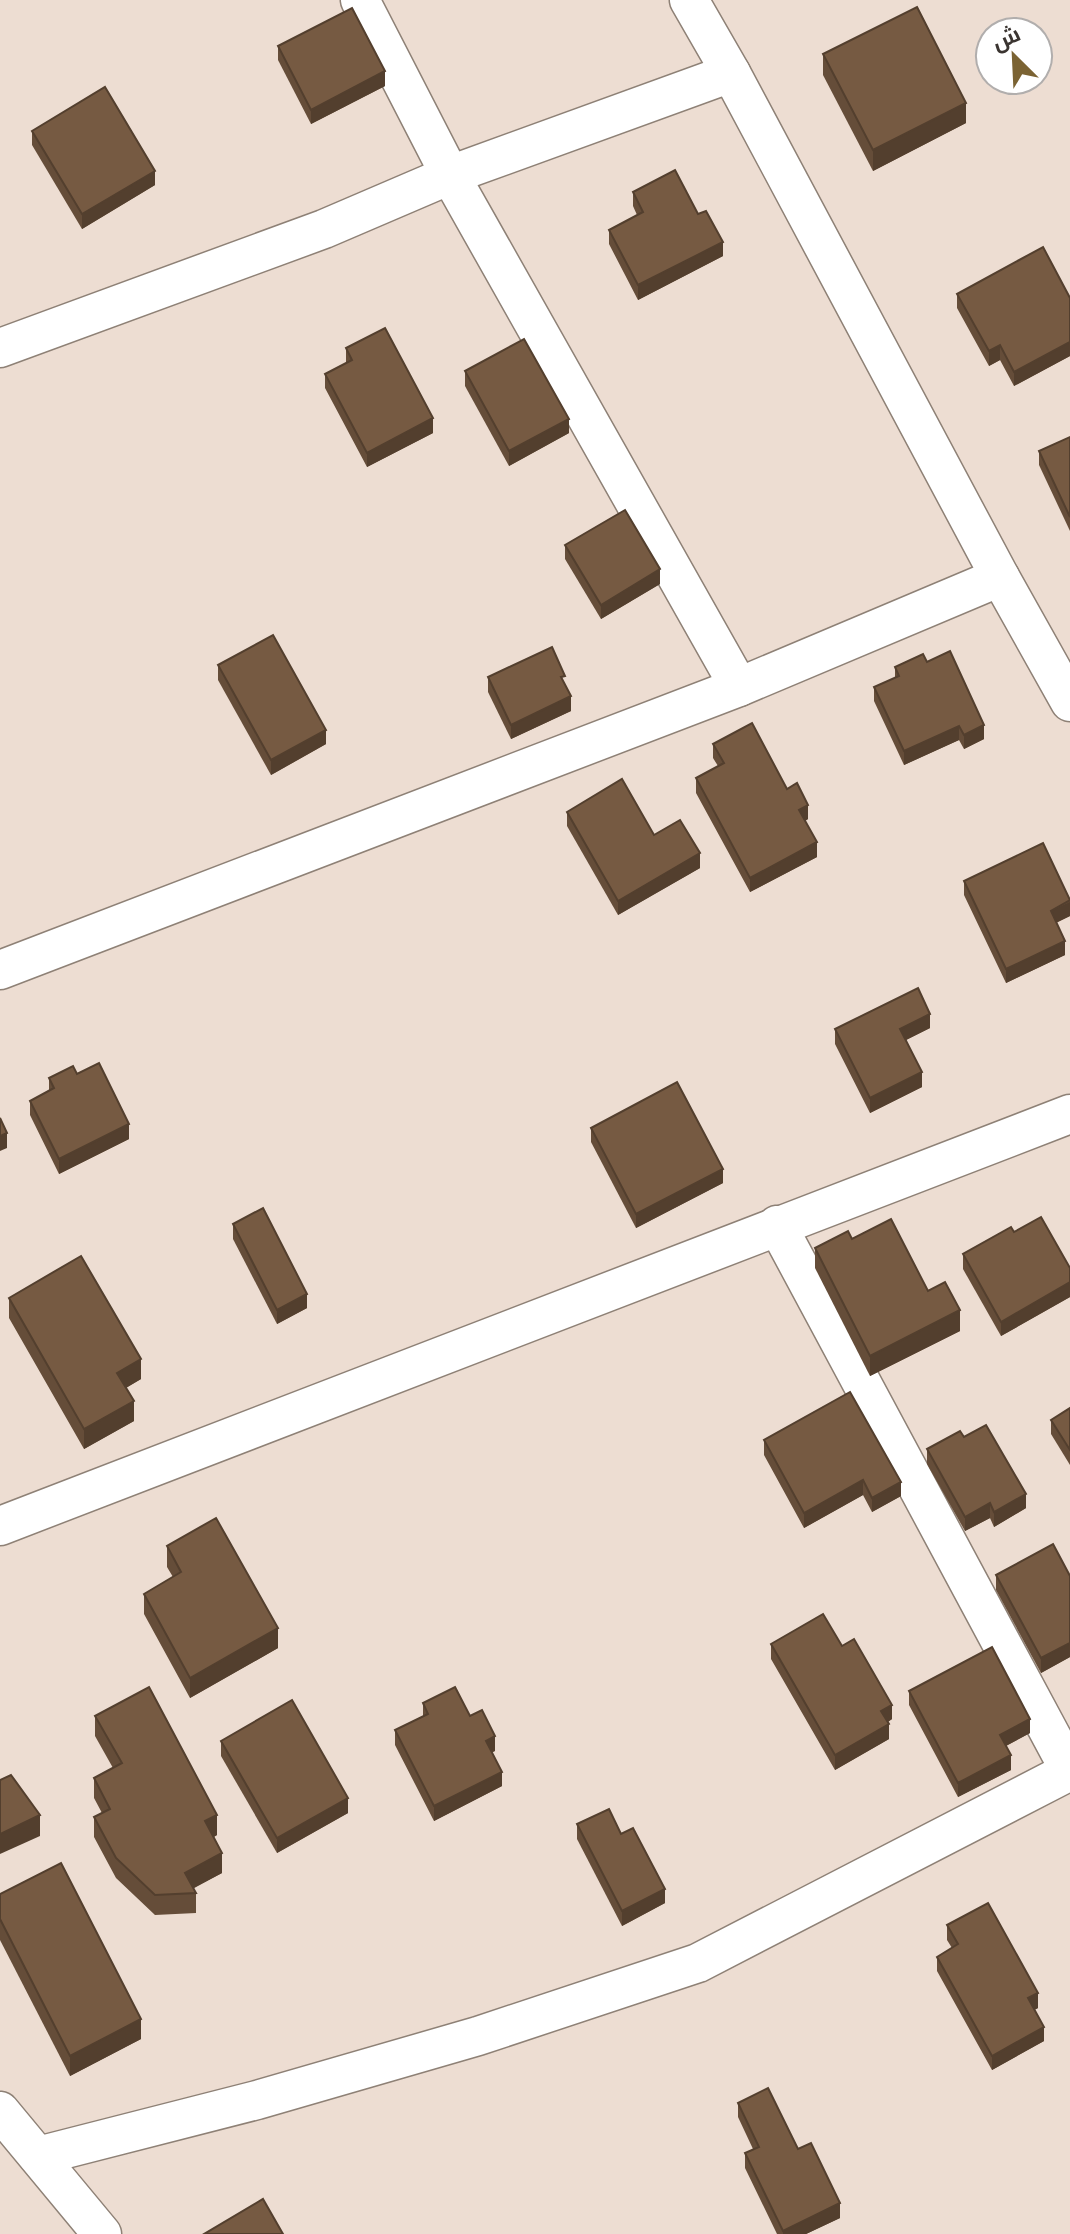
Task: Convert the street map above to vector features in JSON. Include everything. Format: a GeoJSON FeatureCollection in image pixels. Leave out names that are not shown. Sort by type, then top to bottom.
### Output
{"type":"FeatureCollection","features":[{"type":"Feature","properties":{"kind":"street"},"geometry":{"type":"LineString","coordinates":[[360,0],[450,175],[739,687]]}},
{"type":"Feature","properties":{"kind":"street"},"geometry":{"type":"LineString","coordinates":[[689,0],[1070,702]]}},
{"type":"Feature","properties":{"kind":"street"},"geometry":{"type":"LineString","coordinates":[[0,348],[324,229],[450,175],[731,73]]}},
{"type":"Feature","properties":{"kind":"street"},"geometry":{"type":"LineString","coordinates":[[0,970],[739,687],[1000,577]]}},
{"type":"Feature","properties":{"kind":"street"},"geometry":{"type":"LineString","coordinates":[[0,1526],[1070,1114]]}},
{"type":"Feature","properties":{"kind":"street"},"geometry":{"type":"LineString","coordinates":[[38,2156],[257,2100],[463,2040],[698,1963],[1070,1771],[777,1225]]}},
{"type":"Feature","properties":{"kind":"street"},"geometry":{"type":"LineString","coordinates":[[0,2111],[102,2234]]}},
{"type":"Feature","properties":{"kind":"building"},"geometry":{"type":"Polygon","coordinates":[[[917,7],[966,103],[873,150],[823,54],[917,7]]]}},
{"type":"Feature","properties":{"kind":"building"},"geometry":{"type":"Polygon","coordinates":[[[352,8],[385,71],[311,110],[278,46],[352,8]]]}},
{"type":"Feature","properties":{"kind":"building"},"geometry":{"type":"Polygon","coordinates":[[[105,87],[155,171],[82,214],[32,131],[105,87]]]}},
{"type":"Feature","properties":{"kind":"building"},"geometry":{"type":"Polygon","coordinates":[[[675,170],[698,214],[706,211],[723,242],[638,285],[609,230],[643,212],[633,192],[675,170]]]}},
{"type":"Feature","properties":{"kind":"building"},"geometry":{"type":"Polygon","coordinates":[[[1043,247],[1070,298],[1070,342],[1014,372],[1000,345],[989,351],[957,294],[1043,247]]]}},
{"type":"Feature","properties":{"kind":"building"},"geometry":{"type":"Polygon","coordinates":[[[385,328],[433,418],[367,453],[325,374],[352,360],[346,348],[385,328]]]}},
{"type":"Feature","properties":{"kind":"building"},"geometry":{"type":"Polygon","coordinates":[[[524,339],[569,419],[509,451],[465,371],[524,339]]]}},
{"type":"Feature","properties":{"kind":"building"},"geometry":{"type":"Polygon","coordinates":[[[1070,437],[1070,517],[1039,451],[1070,437]]]}},
{"type":"Feature","properties":{"kind":"building"},"geometry":{"type":"Polygon","coordinates":[[[625,510],[660,569],[601,605],[565,545],[625,510]]]}},
{"type":"Feature","properties":{"kind":"building"},"geometry":{"type":"Polygon","coordinates":[[[273,635],[326,730],[271,760],[218,665],[273,635]]]}},
{"type":"Feature","properties":{"kind":"building"},"geometry":{"type":"Polygon","coordinates":[[[552,647],[565,676],[561,677],[571,696],[511,725],[488,677],[552,647]]]}},
{"type":"Feature","properties":{"kind":"building"},"geometry":{"type":"Polygon","coordinates":[[[950,651],[984,725],[964,735],[959,726],[904,751],[874,687],[899,676],[895,667],[923,654],[927,662],[950,651]]]}},
{"type":"Feature","properties":{"kind":"building"},"geometry":{"type":"Polygon","coordinates":[[[752,723],[787,789],[797,783],[808,805],[799,810],[817,842],[750,878],[696,778],[724,763],[713,744],[752,723]]]}},
{"type":"Feature","properties":{"kind":"building"},"geometry":{"type":"Polygon","coordinates":[[[622,779],[654,835],[680,820],[700,853],[618,901],[567,812],[622,779]]]}},
{"type":"Feature","properties":{"kind":"building"},"geometry":{"type":"Polygon","coordinates":[[[1043,843],[1070,900],[1051,911],[1065,941],[1006,969],[964,881],[1043,843]]]}},
{"type":"Feature","properties":{"kind":"building"},"geometry":{"type":"Polygon","coordinates":[[[918,988],[930,1014],[900,1029],[922,1072],[870,1098],[835,1029],[918,988]]]}},
{"type":"Feature","properties":{"kind":"building"},"geometry":{"type":"Polygon","coordinates":[[[99,1063],[129,1124],[59,1159],[30,1101],[54,1088],[49,1078],[73,1066],[77,1074],[99,1063]]]}},
{"type":"Feature","properties":{"kind":"building"},"geometry":{"type":"Polygon","coordinates":[[[677,1082],[723,1169],[636,1214],[591,1128],[677,1082]]]}},
{"type":"Feature","properties":{"kind":"building"},"geometry":{"type":"Polygon","coordinates":[[[0,1118],[7,1133],[0,1136],[0,1118]]]}},
{"type":"Feature","properties":{"kind":"building"},"geometry":{"type":"Polygon","coordinates":[[[263,1208],[307,1294],[277,1310],[233,1224],[263,1208]]]}},
{"type":"Feature","properties":{"kind":"building"},"geometry":{"type":"Polygon","coordinates":[[[1041,1217],[1070,1268],[1070,1282],[1001,1322],[963,1254],[1011,1227],[1014,1232],[1041,1217]]]}},
{"type":"Feature","properties":{"kind":"building"},"geometry":{"type":"Polygon","coordinates":[[[891,1219],[928,1291],[945,1282],[960,1310],[870,1356],[815,1248],[848,1231],[852,1239],[891,1219]]]}},
{"type":"Feature","properties":{"kind":"building"},"geometry":{"type":"Polygon","coordinates":[[[81,1256],[141,1359],[117,1373],[134,1401],[84,1429],[9,1298],[81,1256]]]}},
{"type":"Feature","properties":{"kind":"building"},"geometry":{"type":"Polygon","coordinates":[[[850,1392],[901,1482],[872,1498],[863,1480],[804,1513],[764,1440],[850,1392]]]}},
{"type":"Feature","properties":{"kind":"building"},"geometry":{"type":"Polygon","coordinates":[[[1070,1408],[1070,1450],[1051,1420],[1070,1408]]]}},
{"type":"Feature","properties":{"kind":"building"},"geometry":{"type":"Polygon","coordinates":[[[986,1425],[1026,1494],[994,1512],[990,1503],[965,1517],[927,1449],[960,1431],[964,1437],[986,1425]]]}},
{"type":"Feature","properties":{"kind":"building"},"geometry":{"type":"Polygon","coordinates":[[[216,1518],[278,1628],[190,1678],[144,1594],[181,1572],[167,1546],[216,1518]]]}},
{"type":"Feature","properties":{"kind":"building"},"geometry":{"type":"Polygon","coordinates":[[[1053,1544],[1070,1576],[1070,1643],[1041,1658],[996,1575],[1053,1544]]]}},
{"type":"Feature","properties":{"kind":"building"},"geometry":{"type":"Polygon","coordinates":[[[823,1614],[842,1646],[854,1639],[892,1705],[881,1711],[889,1724],[835,1755],[771,1644],[823,1614]]]}},
{"type":"Feature","properties":{"kind":"building"},"geometry":{"type":"Polygon","coordinates":[[[992,1647],[1030,1719],[1000,1735],[1011,1755],[958,1783],[909,1691],[992,1647]]]}},
{"type":"Feature","properties":{"kind":"building"},"geometry":{"type":"Polygon","coordinates":[[[149,1687],[217,1815],[205,1821],[222,1853],[185,1873],[196,1893],[155,1895],[116,1858],[94,1817],[110,1809],[94,1778],[122,1763],[95,1716],[149,1687]]]}},
{"type":"Feature","properties":{"kind":"building"},"geometry":{"type":"Polygon","coordinates":[[[455,1687],[470,1716],[482,1710],[495,1736],[486,1741],[502,1772],[434,1806],[395,1730],[428,1714],[423,1703],[455,1687]]]}},
{"type":"Feature","properties":{"kind":"building"},"geometry":{"type":"Polygon","coordinates":[[[292,1700],[348,1798],[277,1838],[221,1741],[292,1700]]]}},
{"type":"Feature","properties":{"kind":"building"},"geometry":{"type":"Polygon","coordinates":[[[11,1775],[40,1815],[0,1834],[0,1780],[11,1775]]]}},
{"type":"Feature","properties":{"kind":"building"},"geometry":{"type":"Polygon","coordinates":[[[609,1809],[621,1834],[633,1828],[665,1889],[622,1911],[577,1824],[609,1809]]]}},
{"type":"Feature","properties":{"kind":"building"},"geometry":{"type":"Polygon","coordinates":[[[61,1863],[141,2019],[70,2056],[0,1919],[0,1894],[61,1863]]]}},
{"type":"Feature","properties":{"kind":"building"},"geometry":{"type":"Polygon","coordinates":[[[988,1903],[1038,1993],[1028,1998],[1044,2027],[992,2056],[937,1957],[958,1944],[947,1925],[988,1903]]]}},
{"type":"Feature","properties":{"kind":"building"},"geometry":{"type":"Polygon","coordinates":[[[768,2088],[798,2149],[811,2143],[840,2203],[783,2231],[745,2153],[759,2147],[738,2103],[768,2088]]]}},
{"type":"Feature","properties":{"kind":"building"},"geometry":{"type":"Polygon","coordinates":[[[263,2199],[283,2234],[204,2234],[263,2199]]]}}]}
